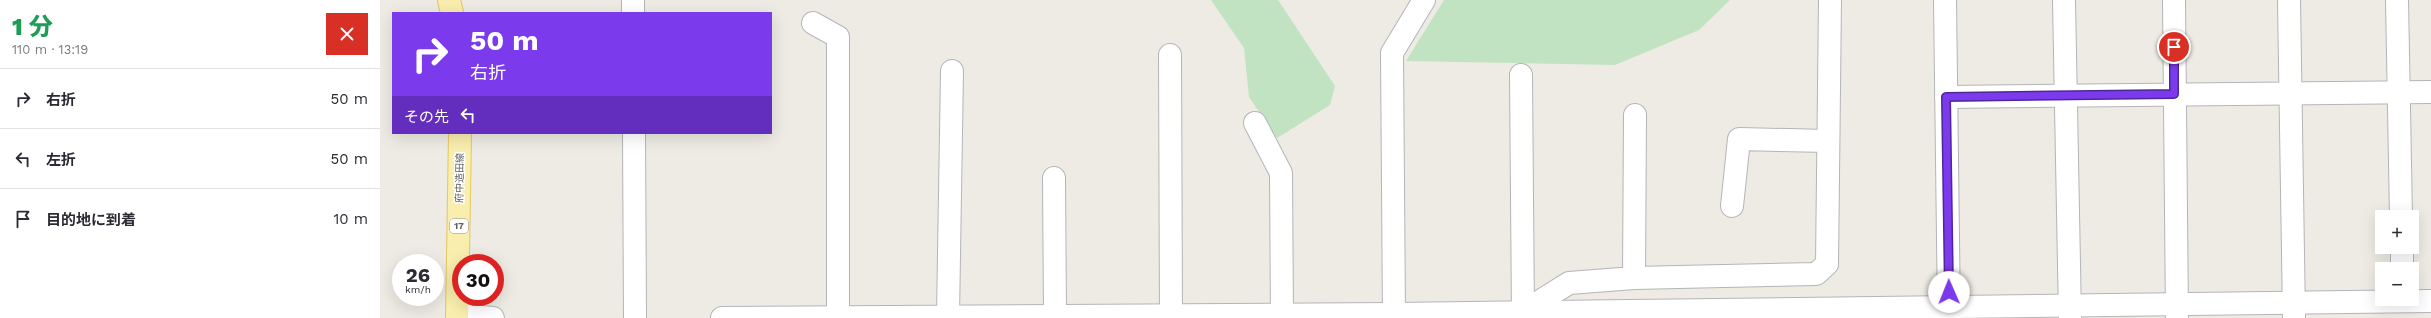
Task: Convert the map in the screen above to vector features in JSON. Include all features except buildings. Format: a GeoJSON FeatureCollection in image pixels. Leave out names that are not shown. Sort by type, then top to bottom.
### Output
{"type":"FeatureCollection","features":[{"type":"Feature","properties":{"kind":"main road"},"geometry":{"type":"LineString","coordinates":[[449,0],[452,12]]}},
{"type":"Feature","properties":{"kind":"main road","name":"府中造田線"},"geometry":{"type":"LineString","coordinates":[[457,317],[460,134]]}},
{"type":"Feature","properties":{"kind":"street"},"geometry":{"type":"LineString","coordinates":[[633,0],[633,12]]}},
{"type":"Feature","properties":{"kind":"street"},"geometry":{"type":"LineString","coordinates":[[1394,316],[1392,53],[1424,0]]}},
{"type":"Feature","properties":{"kind":"street"},"geometry":{"type":"LineString","coordinates":[[1523,315],[1569,283],[1634,278],[1816,274],[1827,264],[1830,0]]}},
{"type":"Feature","properties":{"kind":"street"},"geometry":{"type":"LineString","coordinates":[[1945,0],[1949,312]]}},
{"type":"Feature","properties":{"kind":"street"},"geometry":{"type":"LineString","coordinates":[[2064,0],[2070,312]]}},
{"type":"Feature","properties":{"kind":"street"},"geometry":{"type":"LineString","coordinates":[[2174,0],[2177,311]]}},
{"type":"Feature","properties":{"kind":"street"},"geometry":{"type":"LineString","coordinates":[[2289,0],[2294,310]]}},
{"type":"Feature","properties":{"kind":"street"},"geometry":{"type":"LineString","coordinates":[[2397,0],[2401,210]]}},
{"type":"Feature","properties":{"kind":"street"},"geometry":{"type":"LineString","coordinates":[[813,23],[838,37],[838,316]]}},
{"type":"Feature","properties":{"kind":"street"},"geometry":{"type":"LineString","coordinates":[[1170,55],[1171,316]]}},
{"type":"Feature","properties":{"kind":"street"},"geometry":{"type":"LineString","coordinates":[[948,316],[952,71]]}},
{"type":"Feature","properties":{"kind":"street"},"geometry":{"type":"LineString","coordinates":[[1521,75],[1523,315]]}},
{"type":"Feature","properties":{"kind":"street"},"geometry":{"type":"LineString","coordinates":[[1946,97],[2431,92]]}},
{"type":"Feature","properties":{"kind":"street"},"geometry":{"type":"LineString","coordinates":[[1634,278],[1635,115]]}},
{"type":"Feature","properties":{"kind":"street"},"geometry":{"type":"LineString","coordinates":[[1255,123],[1281,173],[1282,316]]}},
{"type":"Feature","properties":{"kind":"street"},"geometry":{"type":"LineString","coordinates":[[634,134],[635,318]]}},
{"type":"Feature","properties":{"kind":"street"},"geometry":{"type":"LineString","coordinates":[[1732,206],[1739,139],[1828,141]]}},
{"type":"Feature","properties":{"kind":"street"},"geometry":{"type":"LineString","coordinates":[[1054,178],[1055,316]]}},
{"type":"Feature","properties":{"kind":"street"},"geometry":{"type":"LineString","coordinates":[[2419,303],[2431,301]]}},
{"type":"Feature","properties":{"kind":"street"},"geometry":{"type":"LineString","coordinates":[[722,318],[838,316],[1394,316],[2070,312],[2294,310],[2403,306]]}},
{"type":"Feature","properties":{"kind":"street"},"geometry":{"type":"LineString","coordinates":[[457,317],[493,318]]}},
{"type":"Feature","properties":{"kind":"green space"},"geometry":{"type":"Polygon","coordinates":[[[1211,0],[1278,0],[1335,86],[1330,105],[1277,138],[1249,97],[1244,48],[1211,0]]]}},
{"type":"Feature","properties":{"kind":"green space"},"geometry":{"type":"Polygon","coordinates":[[[1444,0],[1730,0],[1699,30],[1615,65],[1406,61],[1444,0]]]}},
{"type":"Feature","properties":{"kind":"route"},"geometry":{"type":"LineString","coordinates":[[1949,292],[1946,97],[2174,94],[2174,47]]}}]}
